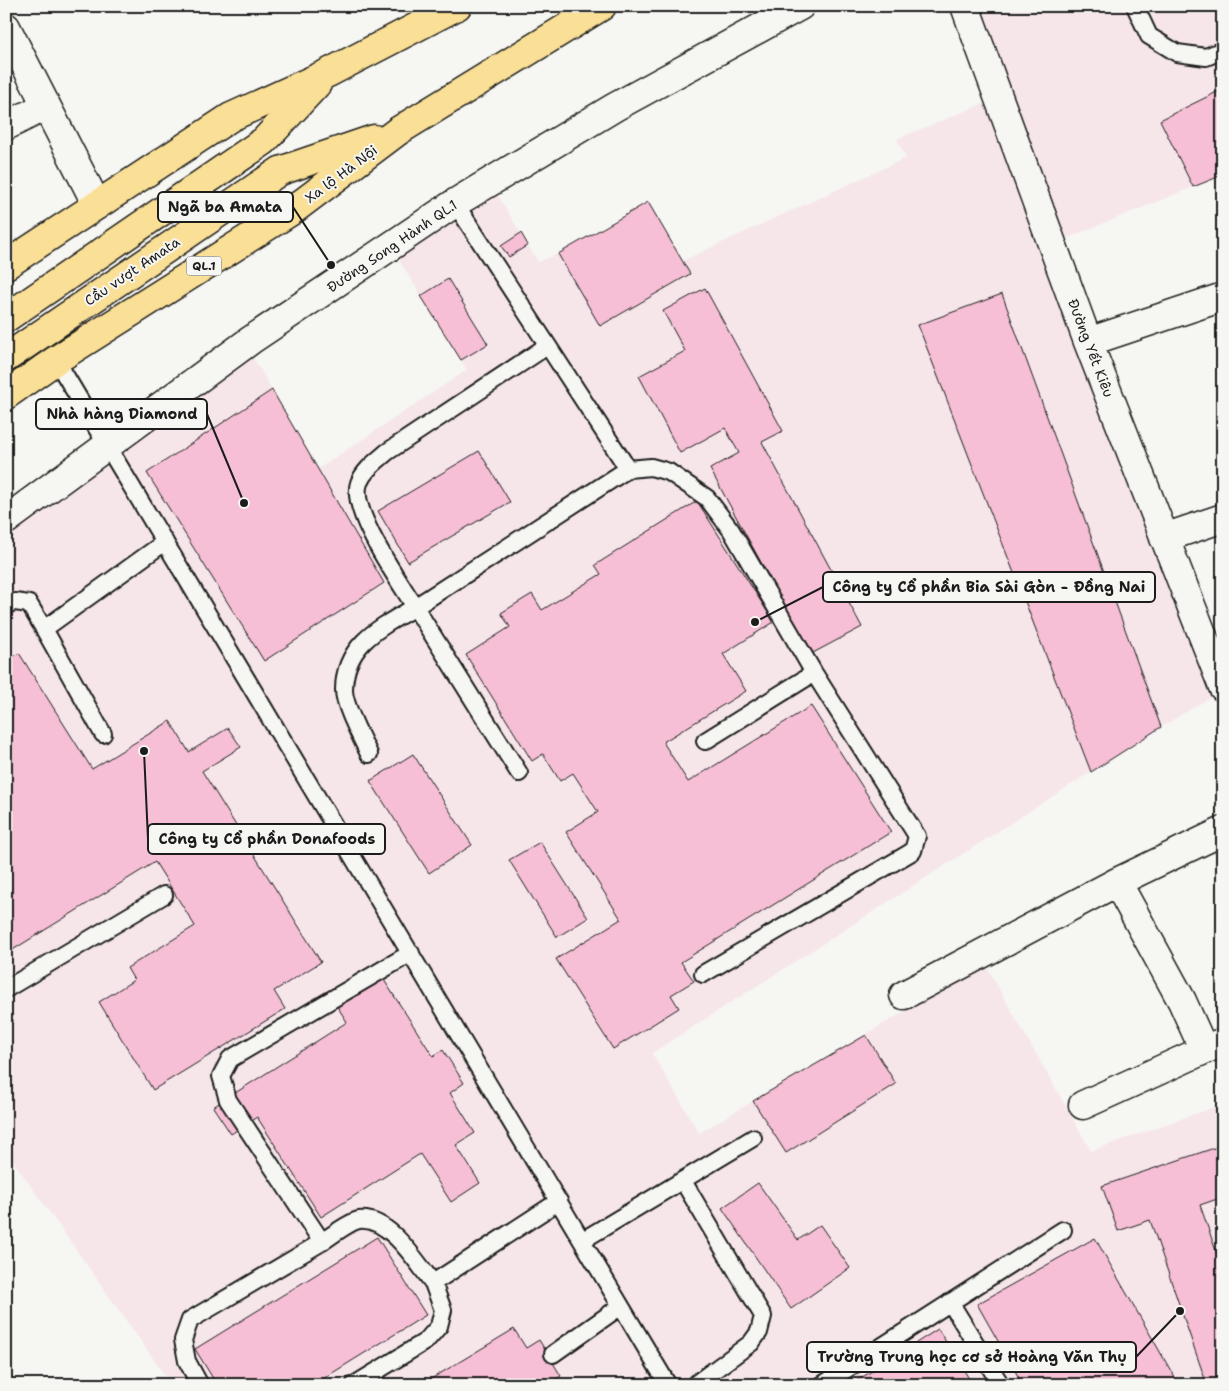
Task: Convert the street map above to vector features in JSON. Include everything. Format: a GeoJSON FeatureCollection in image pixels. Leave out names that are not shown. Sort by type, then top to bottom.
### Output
{"type":"FeatureCollection","features":[{"type":"Feature","properties":{"kind":"highway"},"geometry":{"type":"LineString","coordinates":[[6,265],[231,117],[328,73],[457,6]]}},
{"type":"Feature","properties":{"kind":"highway","name":"Xa lộ Hà Nội"},"geometry":{"type":"LineString","coordinates":[[6,395],[56,360],[293,210],[398,131],[602,6]]}},
{"type":"Feature","properties":{"kind":"highway"},"geometry":{"type":"LineString","coordinates":[[6,318],[264,141],[328,73]]}},
{"type":"Feature","properties":{"kind":"highway","name":"Cầu vượt Amata"},"geometry":{"type":"LineString","coordinates":[[6,358],[280,171],[398,131]]}},
{"type":"Feature","properties":{"kind":"street","name":"Đường Song Hành QL.1"},"geometry":{"type":"LineString","coordinates":[[6,520],[251,340],[455,203],[615,107],[800,6]]}},
{"type":"Feature","properties":{"kind":"street","name":"Đường Yết Kiêu"},"geometry":{"type":"LineString","coordinates":[[965,6],[1088,342],[1223,687]]}},
{"type":"Feature","properties":{"kind":"street"},"geometry":{"type":"LineString","coordinates":[[6,27],[97,205]]}},
{"type":"Feature","properties":{"kind":"street"},"geometry":{"type":"LineString","coordinates":[[6,126],[46,106]]}},
{"type":"Feature","properties":{"kind":"street"},"geometry":{"type":"LineString","coordinates":[[1088,342],[1223,297]]}},
{"type":"Feature","properties":{"kind":"street"},"geometry":{"type":"LineString","coordinates":[[1164,538],[1223,518]]}},
{"type":"Feature","properties":{"kind":"street"},"geometry":{"type":"LineString","coordinates":[[904,995],[1117,882],[1223,831]]}},
{"type":"Feature","properties":{"kind":"street"},"geometry":{"type":"LineString","coordinates":[[1083,1105],[1213,1046],[1182,1001],[1117,882]]}},
{"type":"Feature","properties":{"kind":"lane"},"geometry":{"type":"LineString","coordinates":[[1134,6],[1149,36],[1177,53],[1206,56],[1223,50]]}},
{"type":"Feature","properties":{"kind":"lane"},"geometry":{"type":"LineString","coordinates":[[455,203],[628,469]]}},
{"type":"Feature","properties":{"kind":"lane"},"geometry":{"type":"LineString","coordinates":[[519,773],[368,530],[360,503],[358,484],[365,472],[387,452],[547,346]]}},
{"type":"Feature","properties":{"kind":"lane"},"geometry":{"type":"LineString","coordinates":[[56,360],[668,1385]]}},
{"type":"Feature","properties":{"kind":"lane"},"geometry":{"type":"LineString","coordinates":[[369,754],[344,691],[348,667],[357,649],[370,635],[628,469],[652,468],[669,472],[707,498],[731,530],[814,673],[917,836],[913,851],[703,974]]}},
{"type":"Feature","properties":{"kind":"lane"},"geometry":{"type":"LineString","coordinates":[[44,629],[165,542]]}},
{"type":"Feature","properties":{"kind":"lane"},"geometry":{"type":"LineString","coordinates":[[6,605],[15,602],[29,604],[103,734]]}},
{"type":"Feature","properties":{"kind":"lane"},"geometry":{"type":"LineString","coordinates":[[706,741],[814,673]]}},
{"type":"Feature","properties":{"kind":"lane"},"geometry":{"type":"LineString","coordinates":[[6,989],[164,895]]}},
{"type":"Feature","properties":{"kind":"lane"},"geometry":{"type":"LineString","coordinates":[[322,1242],[228,1100],[221,1076],[230,1059],[411,953]]}},
{"type":"Feature","properties":{"kind":"lane"},"geometry":{"type":"LineString","coordinates":[[582,1240],[753,1138]]}},
{"type":"Feature","properties":{"kind":"lane"},"geometry":{"type":"LineString","coordinates":[[683,1180],[764,1316],[759,1332],[752,1343],[694,1385]]}},
{"type":"Feature","properties":{"kind":"lane"},"geometry":{"type":"LineString","coordinates":[[433,1284],[559,1201]]}},
{"type":"Feature","properties":{"kind":"lane"},"geometry":{"type":"LineString","coordinates":[[200,1385],[187,1361],[183,1340],[190,1320],[358,1220],[378,1222],[396,1237],[433,1284],[443,1310],[439,1326],[426,1341],[354,1385]]}},
{"type":"Feature","properties":{"kind":"lane"},"geometry":{"type":"LineString","coordinates":[[822,1385],[1063,1230]]}},
{"type":"Feature","properties":{"kind":"lane"},"geometry":{"type":"LineString","coordinates":[[950,1302],[1001,1385]]}},
{"type":"Feature","properties":{"kind":"lane"},"geometry":{"type":"LineString","coordinates":[[552,1354],[622,1306]]}},
{"type":"Feature","properties":{"kind":"shaded area"},"geometry":{"type":"Polygon","coordinates":[[[976,6],[1223,6],[1223,175],[1062,240],[976,6]]]}},
{"type":"Feature","properties":{"kind":"shaded area"},"geometry":{"type":"Polygon","coordinates":[[[990,101],[1214,695],[652,1053],[699,1133],[985,964],[1091,1151],[1223,1104],[1223,1385],[172,1385],[6,1151],[6,533],[251,354],[318,469],[467,370],[396,255],[495,191],[538,262],[558,254],[648,202],[682,261],[906,158],[897,139],[990,101]]]}},
{"type":"Feature","properties":{"kind":"building"},"geometry":{"type":"Polygon","coordinates":[[[1223,89],[1223,175],[1193,187],[1160,120],[1223,89]]]}},
{"type":"Feature","properties":{"kind":"building"},"geometry":{"type":"Polygon","coordinates":[[[648,202],[690,274],[600,326],[558,254],[648,202]]]}},
{"type":"Feature","properties":{"kind":"building"},"geometry":{"type":"Polygon","coordinates":[[[521,233],[528,245],[509,257],[501,246],[521,233]]]}},
{"type":"Feature","properties":{"kind":"building"},"geometry":{"type":"Polygon","coordinates":[[[448,279],[488,344],[461,360],[421,296],[448,279]]]}},
{"type":"Feature","properties":{"kind":"building"},"geometry":{"type":"Polygon","coordinates":[[[705,288],[783,431],[762,442],[862,627],[811,654],[710,469],[739,453],[725,428],[680,453],[639,376],[685,351],[663,311],[705,288]]]}},
{"type":"Feature","properties":{"kind":"building"},"geometry":{"type":"Polygon","coordinates":[[[1002,294],[1161,727],[1091,772],[918,325],[1002,294]]]}},
{"type":"Feature","properties":{"kind":"building"},"geometry":{"type":"Polygon","coordinates":[[[272,390],[384,583],[264,661],[147,473],[272,390]]]}},
{"type":"Feature","properties":{"kind":"building"},"geometry":{"type":"Polygon","coordinates":[[[479,451],[510,502],[408,562],[378,511],[479,451]]]}},
{"type":"Feature","properties":{"kind":"building"},"geometry":{"type":"Polygon","coordinates":[[[697,501],[774,622],[723,654],[746,691],[663,742],[688,782],[811,706],[891,832],[681,962],[694,981],[671,995],[679,1008],[613,1049],[556,959],[621,919],[566,832],[598,812],[573,773],[560,781],[543,754],[532,761],[466,655],[510,627],[501,613],[532,594],[542,610],[601,574],[595,565],[697,501]]]}},
{"type":"Feature","properties":{"kind":"building"},"geometry":{"type":"Polygon","coordinates":[[[19,653],[92,769],[170,721],[189,752],[228,728],[241,747],[202,771],[321,962],[274,991],[285,1009],[153,1090],[99,1002],[134,980],[127,968],[195,926],[155,862],[6,954],[6,661],[19,653]]]}},
{"type":"Feature","properties":{"kind":"building"},"geometry":{"type":"Polygon","coordinates":[[[413,754],[472,845],[429,873],[370,781],[413,754]]]}},
{"type":"Feature","properties":{"kind":"building"},"geometry":{"type":"Polygon","coordinates":[[[540,842],[588,918],[557,937],[509,860],[540,842]]]}},
{"type":"Feature","properties":{"kind":"building"},"geometry":{"type":"Polygon","coordinates":[[[382,977],[433,1056],[443,1050],[464,1083],[450,1093],[475,1133],[456,1145],[480,1183],[451,1202],[420,1154],[321,1217],[257,1117],[231,1134],[213,1107],[347,1022],[337,1006],[382,977]]]}},
{"type":"Feature","properties":{"kind":"building"},"geometry":{"type":"Polygon","coordinates":[[[866,1035],[896,1084],[786,1153],[753,1101],[866,1035]]]}},
{"type":"Feature","properties":{"kind":"building"},"geometry":{"type":"Polygon","coordinates":[[[1223,1145],[1223,1197],[1200,1205],[1223,1271],[1223,1385],[1207,1385],[1150,1220],[1118,1231],[1102,1186],[1223,1145]]]}},
{"type":"Feature","properties":{"kind":"building"},"geometry":{"type":"Polygon","coordinates":[[[758,1183],[798,1240],[820,1225],[850,1268],[791,1309],[722,1208],[758,1183]]]}},
{"type":"Feature","properties":{"kind":"building"},"geometry":{"type":"Polygon","coordinates":[[[377,1237],[426,1315],[313,1385],[217,1385],[195,1349],[377,1237]]]}},
{"type":"Feature","properties":{"kind":"building"},"geometry":{"type":"Polygon","coordinates":[[[1095,1238],[1179,1385],[1023,1385],[977,1304],[1095,1238]]]}},
{"type":"Feature","properties":{"kind":"building"},"geometry":{"type":"Polygon","coordinates":[[[514,1329],[526,1348],[539,1340],[561,1376],[549,1383],[550,1385],[421,1385],[514,1329]]]}},
{"type":"Feature","properties":{"kind":"building"},"geometry":{"type":"Polygon","coordinates":[[[938,1329],[973,1385],[850,1385],[938,1329]]]}},
{"type":"Feature","properties":{"kind":"place","name":"Ngã ba Amata"},"geometry":{"type":"Point","coordinates":[331,265]}},
{"type":"Feature","properties":{"kind":"place","name":"Nhà hàng Diamond"},"geometry":{"type":"Point","coordinates":[244,503]}},
{"type":"Feature","properties":{"kind":"place","name":"Công ty Cổ phần Bia Sài Gòn - Đồng Nai"},"geometry":{"type":"Point","coordinates":[755,622]}},
{"type":"Feature","properties":{"kind":"place","name":"Công ty Cổ phần Donafoods"},"geometry":{"type":"Point","coordinates":[144,751]}},
{"type":"Feature","properties":{"kind":"place","name":"Trường Trung học cơ sở Hoàng Văn Thụ"},"geometry":{"type":"Point","coordinates":[1180,1311]}}]}
